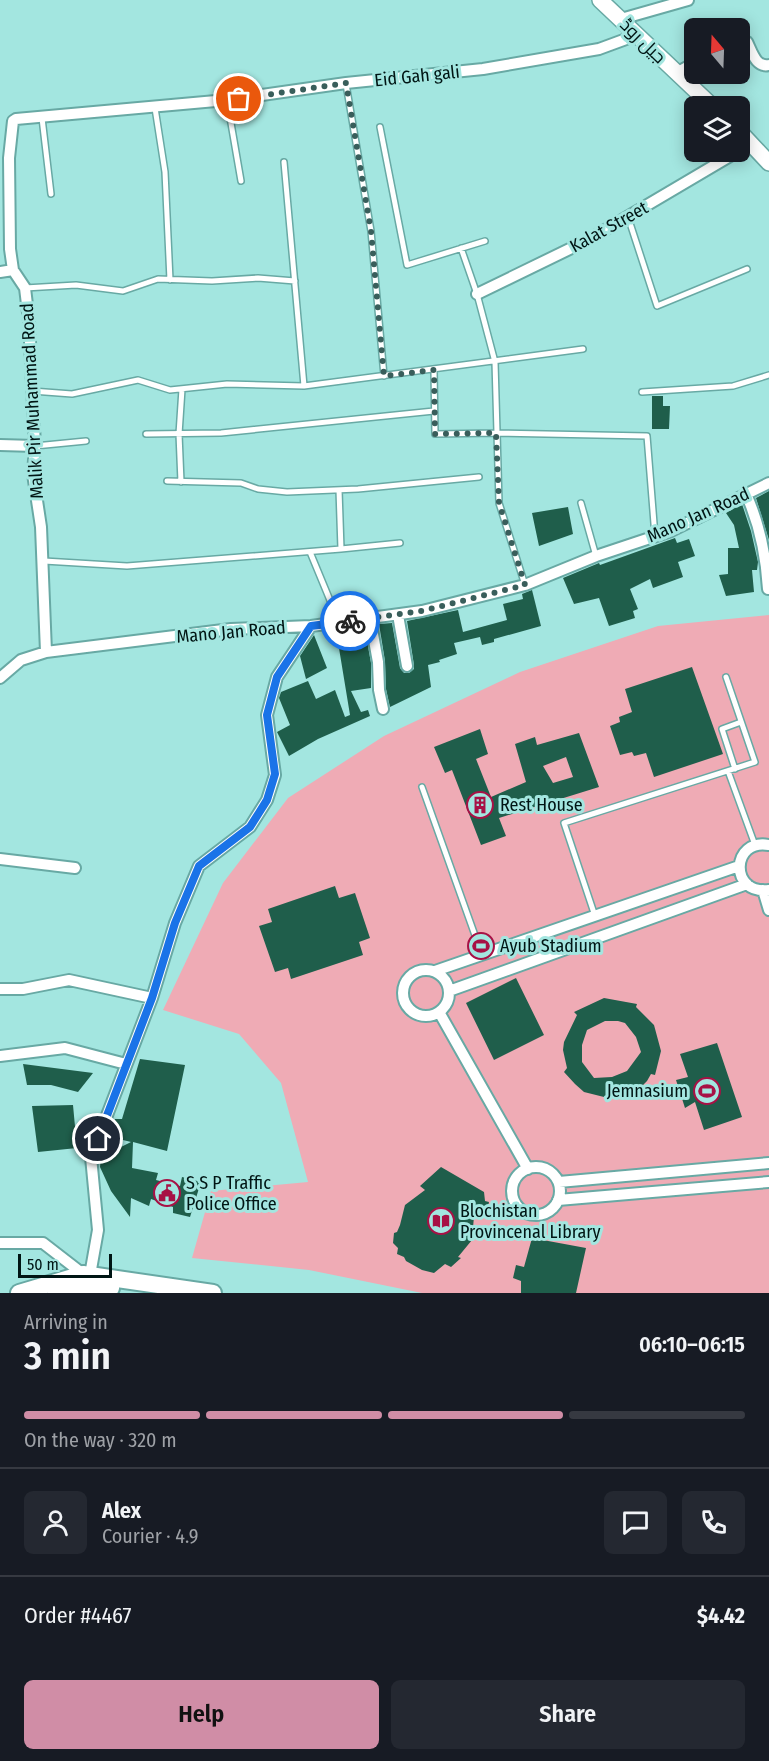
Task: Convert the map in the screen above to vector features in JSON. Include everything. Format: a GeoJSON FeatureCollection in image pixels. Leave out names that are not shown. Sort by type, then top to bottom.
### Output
{"type":"FeatureCollection","features":[{"type":"Feature","properties":{"kind":"main road","name":"جیل روڈ"},"geometry":{"type":"LineString","coordinates":[[600,0],[701,96]]}},
{"type":"Feature","properties":{"kind":"main road"},"geometry":{"type":"LineString","coordinates":[[750,150],[769,163]]}},
{"type":"Feature","properties":{"kind":"main road"},"geometry":{"type":"LineString","coordinates":[[19,1293],[86,1274],[213,1293]]}},
{"type":"Feature","properties":{"kind":"main road"},"geometry":{"type":"LineString","coordinates":[[56,1293],[69,1288],[100,1286],[138,1293]]}},
{"type":"Feature","properties":{"kind":"street"},"geometry":{"type":"LineString","coordinates":[[621,19],[688,0]]}},
{"type":"Feature","properties":{"kind":"street","name":"Eid Gah gali"},"geometry":{"type":"LineString","coordinates":[[16,119],[155,108],[346,83],[494,67],[599,49],[637,35]]}},
{"type":"Feature","properties":{"kind":"street"},"geometry":{"type":"LineString","coordinates":[[750,48],[758,63],[764,66],[769,65]]}},
{"type":"Feature","properties":{"kind":"street"},"geometry":{"type":"LineString","coordinates":[[676,73],[684,69]]}},
{"type":"Feature","properties":{"kind":"street","name":"Malik Pir Muhammad Road"},"geometry":{"type":"LineString","coordinates":[[16,119],[12,125],[5,158],[10,249],[13,270],[25,288],[29,321],[35,446],[33,474],[44,561],[46,652]]}},
{"type":"Feature","properties":{"kind":"street","name":"Kalat Street"},"geometry":{"type":"LineString","coordinates":[[477,294],[588,240],[714,162]]}},
{"type":"Feature","properties":{"kind":"street"},"geometry":{"type":"LineString","coordinates":[[0,272],[13,270]]}},
{"type":"Feature","properties":{"kind":"street"},"geometry":{"type":"LineString","coordinates":[[0,446],[35,446]]}},
{"type":"Feature","properties":{"kind":"street","name":"Mano Jan Road"},"geometry":{"type":"LineString","coordinates":[[0,678],[21,660],[46,652],[231,629],[311,626],[398,615],[525,585],[596,556],[671,531],[769,483]]}},
{"type":"Feature","properties":{"kind":"street"},"geometry":{"type":"LineString","coordinates":[[746,494],[756,517],[760,534],[768,589]]}},
{"type":"Feature","properties":{"kind":"street"},"geometry":{"type":"LineString","coordinates":[[398,615],[407,666]]}},
{"type":"Feature","properties":{"kind":"street"},"geometry":{"type":"LineString","coordinates":[[370,618],[378,662],[382,709]]}},
{"type":"Feature","properties":{"kind":"street"},"geometry":{"type":"LineString","coordinates":[[0,1243],[42,1243],[86,1274],[98,1230],[91,1157],[152,998],[175,923],[199,866],[250,827],[267,800],[275,774],[267,715],[277,677],[311,626]]}},
{"type":"Feature","properties":{"kind":"street"},"geometry":{"type":"LineString","coordinates":[[769,845],[755,845],[744,853],[739,866],[742,879],[747,884],[766,890],[769,910]]}},
{"type":"Feature","properties":{"kind":"street"},"geometry":{"type":"LineString","coordinates":[[0,859],[75,868]]}},
{"type":"Feature","properties":{"kind":"street"},"geometry":{"type":"LineString","coordinates":[[435,971],[445,979],[449,991],[447,1003],[439,1012],[424,1016],[416,1014],[409,1010],[402,995],[406,980],[419,970],[435,971],[739,866]]}},
{"type":"Feature","properties":{"kind":"street"},"geometry":{"type":"LineString","coordinates":[[449,991],[747,884]]}},
{"type":"Feature","properties":{"kind":"street"},"geometry":{"type":"LineString","coordinates":[[0,989],[23,989],[69,980],[152,998]]}},
{"type":"Feature","properties":{"kind":"street"},"geometry":{"type":"LineString","coordinates":[[439,1012],[528,1169]]}},
{"type":"Feature","properties":{"kind":"street"},"geometry":{"type":"LineString","coordinates":[[0,1056],[65,1048],[126,1064]]}},
{"type":"Feature","properties":{"kind":"street"},"geometry":{"type":"LineString","coordinates":[[559,1182],[769,1163]]}},
{"type":"Feature","properties":{"kind":"street"},"geometry":{"type":"LineString","coordinates":[[543,1168],[559,1182],[558,1200],[554,1207],[541,1214],[533,1215],[519,1207],[515,1201],[513,1186],[521,1173],[528,1169],[543,1168]]}},
{"type":"Feature","properties":{"kind":"street"},"geometry":{"type":"LineString","coordinates":[[558,1200],[769,1182]]}},
{"type":"Feature","properties":{"kind":"lane"},"geometry":{"type":"LineString","coordinates":[[346,83],[371,231],[384,376]]}},
{"type":"Feature","properties":{"kind":"lane"},"geometry":{"type":"LineString","coordinates":[[227,100],[241,181]]}},
{"type":"Feature","properties":{"kind":"lane"},"geometry":{"type":"LineString","coordinates":[[155,108],[165,172],[170,280]]}},
{"type":"Feature","properties":{"kind":"lane"},"geometry":{"type":"LineString","coordinates":[[42,118],[51,194]]}},
{"type":"Feature","properties":{"kind":"lane"},"geometry":{"type":"LineString","coordinates":[[380,127],[407,265],[485,241]]}},
{"type":"Feature","properties":{"kind":"lane"},"geometry":{"type":"LineString","coordinates":[[284,162],[304,386]]}},
{"type":"Feature","properties":{"kind":"lane"},"geometry":{"type":"LineString","coordinates":[[628,217],[657,306],[747,269]]}},
{"type":"Feature","properties":{"kind":"lane"},"geometry":{"type":"LineString","coordinates":[[461,248],[477,294],[495,362],[499,503],[525,585]]}},
{"type":"Feature","properties":{"kind":"lane"},"geometry":{"type":"LineString","coordinates":[[25,288],[76,285],[123,291],[158,279],[212,281],[258,278],[295,281]]}},
{"type":"Feature","properties":{"kind":"lane"},"geometry":{"type":"LineString","coordinates":[[32,391],[72,394],[138,380],[170,390],[227,384],[304,386],[583,349]]}},
{"type":"Feature","properties":{"kind":"lane"},"geometry":{"type":"LineString","coordinates":[[434,370],[435,434],[647,436],[655,536]]}},
{"type":"Feature","properties":{"kind":"lane"},"geometry":{"type":"LineString","coordinates":[[642,392],[733,386],[769,375]]}},
{"type":"Feature","properties":{"kind":"lane"},"geometry":{"type":"LineString","coordinates":[[181,482],[179,434],[182,388]]}},
{"type":"Feature","properties":{"kind":"lane"},"geometry":{"type":"LineString","coordinates":[[146,434],[221,433],[434,411]]}},
{"type":"Feature","properties":{"kind":"lane"},"geometry":{"type":"LineString","coordinates":[[35,446],[86,441]]}},
{"type":"Feature","properties":{"kind":"lane"},"geometry":{"type":"LineString","coordinates":[[167,481],[242,483],[258,489],[287,492],[339,490],[479,477]]}},
{"type":"Feature","properties":{"kind":"lane"},"geometry":{"type":"LineString","coordinates":[[339,490],[341,549]]}},
{"type":"Feature","properties":{"kind":"lane"},"geometry":{"type":"LineString","coordinates":[[581,503],[596,556]]}},
{"type":"Feature","properties":{"kind":"lane"},"geometry":{"type":"LineString","coordinates":[[44,561],[127,566],[400,543]]}},
{"type":"Feature","properties":{"kind":"lane"},"geometry":{"type":"LineString","coordinates":[[310,552],[339,622]]}},
{"type":"Feature","properties":{"kind":"lane"},"geometry":{"type":"LineString","coordinates":[[595,916],[564,823],[755,762],[726,677]]}},
{"type":"Feature","properties":{"kind":"lane"},"geometry":{"type":"LineString","coordinates":[[741,722],[722,729],[731,770],[755,845]]}},
{"type":"Feature","properties":{"kind":"lane"},"geometry":{"type":"LineString","coordinates":[[422,787],[482,955]]}},
{"type":"Feature","properties":{"kind":"shaded area","name":"Ayub Stadium"},"geometry":{"type":"Polygon","coordinates":[[[769,615],[769,1293],[422,1293],[309,1270],[192,1258],[211,1191],[308,1182],[281,1083],[239,1034],[163,1010],[223,883],[288,798],[384,736],[520,672],[658,626],[769,615]]]}},
{"type":"Feature","properties":{"kind":"building"},"geometry":{"type":"Polygon","coordinates":[[[652,396],[663,396],[663,406],[670,406],[669,429],[652,429],[652,396]]]}},
{"type":"Feature","properties":{"kind":"building"},"geometry":{"type":"Polygon","coordinates":[[[769,491],[769,540],[756,498],[769,491]]]}},
{"type":"Feature","properties":{"kind":"building"},"geometry":{"type":"Polygon","coordinates":[[[742,504],[758,562],[757,570],[752,570],[754,592],[726,596],[719,575],[728,574],[728,548],[739,548],[734,525],[726,513],[742,504]]]}},
{"type":"Feature","properties":{"kind":"building"},"geometry":{"type":"Polygon","coordinates":[[[568,507],[573,534],[539,546],[532,513],[568,507]]]}},
{"type":"Feature","properties":{"kind":"building"},"geometry":{"type":"Polygon","coordinates":[[[675,538],[677,543],[689,539],[695,556],[678,562],[683,577],[653,588],[650,579],[630,589],[638,609],[633,611],[635,618],[609,626],[599,598],[574,604],[563,578],[599,563],[600,565],[675,538]]]}},
{"type":"Feature","properties":{"kind":"building"},"geometry":{"type":"Polygon","coordinates":[[[532,590],[541,626],[494,639],[494,642],[482,645],[480,637],[454,643],[457,654],[428,665],[431,687],[390,707],[379,624],[392,623],[400,668],[404,673],[409,673],[414,669],[414,665],[407,621],[458,610],[463,632],[507,620],[503,604],[523,599],[522,594],[532,590]]]}},
{"type":"Feature","properties":{"kind":"building"},"geometry":{"type":"Polygon","coordinates":[[[353,628],[354,631],[365,630],[371,663],[371,688],[351,691],[361,712],[368,710],[370,716],[318,739],[289,756],[277,732],[290,725],[279,698],[281,692],[308,681],[316,699],[335,690],[345,717],[350,715],[336,630],[353,628]]]}},
{"type":"Feature","properties":{"kind":"building"},"geometry":{"type":"Polygon","coordinates":[[[314,635],[327,668],[306,679],[300,656],[314,635]]]}},
{"type":"Feature","properties":{"kind":"building"},"geometry":{"type":"Polygon","coordinates":[[[692,667],[723,754],[654,777],[646,753],[634,756],[632,752],[620,755],[610,726],[620,722],[619,717],[632,712],[625,689],[692,667]]]}},
{"type":"Feature","properties":{"kind":"building"},"geometry":{"type":"Polygon","coordinates":[[[480,729],[488,754],[476,759],[491,797],[526,782],[515,744],[535,737],[537,745],[579,733],[599,787],[499,818],[506,836],[481,845],[452,770],[445,773],[434,747],[480,729]],[[566,757],[543,766],[553,783],[573,777],[566,757]]]}},
{"type":"Feature","properties":{"kind":"building"},"geometry":{"type":"Polygon","coordinates":[[[335,886],[339,898],[355,893],[370,938],[359,942],[363,955],[291,979],[288,968],[275,972],[259,926],[272,922],[268,909],[335,886]]]}},
{"type":"Feature","properties":{"kind":"building"},"geometry":{"type":"Polygon","coordinates":[[[516,978],[544,1035],[494,1060],[466,1003],[516,978]]]}},
{"type":"Feature","properties":{"kind":"building"},"geometry":{"type":"Polygon","coordinates":[[[604,998],[637,1004],[636,1007],[654,1025],[661,1051],[655,1075],[651,1074],[637,1091],[619,1097],[608,1098],[584,1092],[564,1072],[567,1068],[563,1050],[564,1042],[577,1015],[574,1012],[604,998]],[[605,1021],[587,1030],[582,1045],[582,1062],[594,1078],[612,1077],[627,1071],[641,1052],[636,1037],[625,1023],[605,1021]]]}},
{"type":"Feature","properties":{"kind":"building","name":"Jemnasium"},"geometry":{"type":"Polygon","coordinates":[[[717,1043],[742,1117],[704,1130],[695,1102],[685,1108],[676,1080],[688,1077],[680,1054],[717,1043]]]}},
{"type":"Feature","properties":{"kind":"building"},"geometry":{"type":"Polygon","coordinates":[[[140,1059],[185,1065],[167,1151],[133,1142],[132,1168],[158,1173],[156,1180],[180,1186],[182,1177],[201,1182],[190,1217],[173,1213],[173,1207],[151,1199],[149,1206],[131,1198],[130,1217],[111,1191],[100,1167],[101,1157],[131,1142],[111,1137],[115,1119],[122,1119],[140,1059]]]}},
{"type":"Feature","properties":{"kind":"building"},"geometry":{"type":"Polygon","coordinates":[[[23,1064],[93,1073],[78,1092],[51,1085],[27,1085],[23,1064]]]}},
{"type":"Feature","properties":{"kind":"building"},"geometry":{"type":"Polygon","coordinates":[[[73,1105],[77,1148],[38,1152],[32,1106],[73,1105]]]}},
{"type":"Feature","properties":{"kind":"building","name":"Blochistan Provincenal Library"},"geometry":{"type":"Polygon","coordinates":[[[441,1167],[484,1192],[485,1201],[489,1202],[487,1211],[481,1210],[479,1218],[474,1216],[472,1240],[458,1257],[461,1258],[451,1267],[445,1264],[434,1273],[422,1270],[406,1261],[404,1257],[397,1254],[398,1248],[393,1243],[394,1233],[400,1225],[405,1205],[425,1190],[420,1186],[441,1167]]]}},
{"type":"Feature","properties":{"kind":"building"},"geometry":{"type":"Polygon","coordinates":[[[532,1238],[586,1248],[576,1293],[521,1293],[521,1281],[513,1278],[516,1265],[524,1267],[532,1238]]]}},
{"type":"Feature","properties":{"kind":"way so far"},"geometry":{"type":"LineString","coordinates":[[239,99],[346,83],[371,231],[384,376],[434,370],[435,434],[496,433],[499,503],[525,585],[422,611],[350,621]]}},
{"type":"Feature","properties":{"kind":"place","name":"Rest House"},"geometry":{"type":"Point","coordinates":[480,805]}},
{"type":"Feature","properties":{"kind":"place","name":"Ayub Stadium"},"geometry":{"type":"Point","coordinates":[481,946]}},
{"type":"Feature","properties":{"kind":"place","name":"Jemnasium"},"geometry":{"type":"Point","coordinates":[707,1091]}},
{"type":"Feature","properties":{"kind":"place","name":"S S P Traffic Police Office"},"geometry":{"type":"Point","coordinates":[167,1193]}},
{"type":"Feature","properties":{"kind":"place","name":"Blochistan Provincenal Library"},"geometry":{"type":"Point","coordinates":[441,1221]}},
{"type":"Feature","properties":{"kind":"route"},"geometry":{"type":"LineString","coordinates":[[98,1139],[152,998],[175,923],[199,866],[250,827],[267,800],[275,774],[267,715],[277,677],[311,626],[350,621]]}}]}
